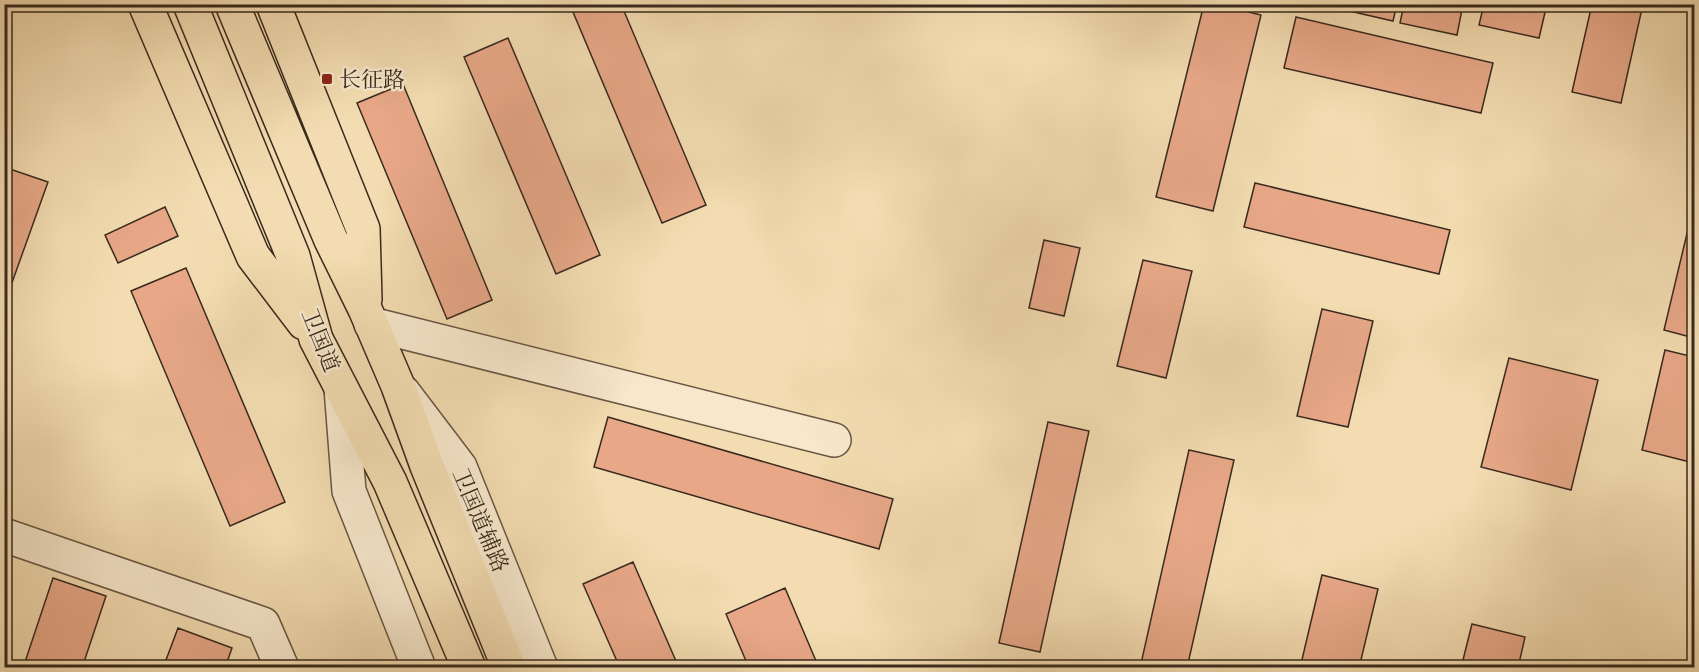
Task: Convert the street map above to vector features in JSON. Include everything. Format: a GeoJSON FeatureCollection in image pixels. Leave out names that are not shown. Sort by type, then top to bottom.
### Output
{"type":"FeatureCollection","features":[{"type":"Feature","properties":{"kind":"main road"},"geometry":{"type":"LineString","coordinates":[[145,4],[254,256],[316,339]]}},
{"type":"Feature","properties":{"kind":"main road","name":"卫国道"},"geometry":{"type":"LineString","coordinates":[[190,4],[293,256],[316,339],[390,482],[470,668]]}},
{"type":"Feature","properties":{"kind":"main road"},"geometry":{"type":"LineString","coordinates":[[232,4],[331,240],[398,386],[509,668]]}},
{"type":"Feature","properties":{"kind":"main road"},"geometry":{"type":"LineString","coordinates":[[273,4],[363,229],[368,317]]}},
{"type":"Feature","properties":{"kind":"street"},"geometry":{"type":"LineString","coordinates":[[368,317],[834,440]]}},
{"type":"Feature","properties":{"kind":"street","name":"卫国道辅路"},"geometry":{"type":"LineString","coordinates":[[398,386],[460,467],[541,668]]}},
{"type":"Feature","properties":{"kind":"street"},"geometry":{"type":"LineString","coordinates":[[341,388],[349,491],[419,668]]}},
{"type":"Feature","properties":{"kind":"street"},"geometry":{"type":"LineString","coordinates":[[4,535],[262,624],[282,668]]}},
{"type":"Feature","properties":{"kind":"building"},"geometry":{"type":"Polygon","coordinates":[[[590,4],[621,4],[706,205],[662,223],[573,12],[590,4]]]}},
{"type":"Feature","properties":{"kind":"building"},"geometry":{"type":"Polygon","coordinates":[[[1204,4],[1216,4],[1261,15],[1213,211],[1156,197],[1204,4]]]}},
{"type":"Feature","properties":{"kind":"building"},"geometry":{"type":"Polygon","coordinates":[[[1319,4],[1397,4],[1393,21],[1319,4]]]}},
{"type":"Feature","properties":{"kind":"building"},"geometry":{"type":"Polygon","coordinates":[[[1404,4],[1463,4],[1457,35],[1400,23],[1404,4]]]}},
{"type":"Feature","properties":{"kind":"building"},"geometry":{"type":"Polygon","coordinates":[[[1484,4],[1547,4],[1539,38],[1479,25],[1484,4]]]}},
{"type":"Feature","properties":{"kind":"building"},"geometry":{"type":"Polygon","coordinates":[[[1592,4],[1643,4],[1621,103],[1572,92],[1592,4]]]}},
{"type":"Feature","properties":{"kind":"building"},"geometry":{"type":"Polygon","coordinates":[[[1296,17],[1493,63],[1481,113],[1284,68],[1296,17]]]}},
{"type":"Feature","properties":{"kind":"building"},"geometry":{"type":"Polygon","coordinates":[[[508,38],[600,255],[556,274],[464,57],[508,38]]]}},
{"type":"Feature","properties":{"kind":"building"},"geometry":{"type":"Polygon","coordinates":[[[403,84],[492,300],[447,319],[357,103],[403,84]]]}},
{"type":"Feature","properties":{"kind":"building"},"geometry":{"type":"Polygon","coordinates":[[[4,167],[48,182],[4,305],[4,167]]]}},
{"type":"Feature","properties":{"kind":"building"},"geometry":{"type":"Polygon","coordinates":[[[1255,183],[1450,230],[1439,274],[1244,227],[1255,183]]]}},
{"type":"Feature","properties":{"kind":"building"},"geometry":{"type":"Polygon","coordinates":[[[1694,204],[1694,338],[1664,330],[1694,204]]]}},
{"type":"Feature","properties":{"kind":"building"},"geometry":{"type":"Polygon","coordinates":[[[165,207],[178,236],[118,263],[105,235],[165,207]]]}},
{"type":"Feature","properties":{"kind":"building"},"geometry":{"type":"Polygon","coordinates":[[[1044,240],[1080,248],[1064,316],[1029,308],[1044,240]]]}},
{"type":"Feature","properties":{"kind":"building"},"geometry":{"type":"Polygon","coordinates":[[[1143,260],[1192,271],[1166,378],[1117,366],[1143,260]]]}},
{"type":"Feature","properties":{"kind":"building"},"geometry":{"type":"Polygon","coordinates":[[[186,268],[285,502],[230,526],[131,291],[186,268]]]}},
{"type":"Feature","properties":{"kind":"building"},"geometry":{"type":"Polygon","coordinates":[[[1322,309],[1373,321],[1348,427],[1297,416],[1322,309]]]}},
{"type":"Feature","properties":{"kind":"building"},"geometry":{"type":"Polygon","coordinates":[[[1665,350],[1694,357],[1694,463],[1642,450],[1665,350]]]}},
{"type":"Feature","properties":{"kind":"building"},"geometry":{"type":"Polygon","coordinates":[[[1509,358],[1598,380],[1571,490],[1481,467],[1509,358]]]}},
{"type":"Feature","properties":{"kind":"building"},"geometry":{"type":"Polygon","coordinates":[[[608,417],[893,499],[879,549],[594,467],[608,417]]]}},
{"type":"Feature","properties":{"kind":"building"},"geometry":{"type":"Polygon","coordinates":[[[1048,422],[1089,431],[1040,652],[999,643],[1048,422]]]}},
{"type":"Feature","properties":{"kind":"building"},"geometry":{"type":"Polygon","coordinates":[[[1189,450],[1234,460],[1187,668],[1140,668],[1189,450]]]}},
{"type":"Feature","properties":{"kind":"building"},"geometry":{"type":"Polygon","coordinates":[[[633,562],[679,668],[620,668],[583,584],[633,562]]]}},
{"type":"Feature","properties":{"kind":"building"},"geometry":{"type":"Polygon","coordinates":[[[1322,575],[1378,589],[1359,668],[1300,668],[1322,575]]]}},
{"type":"Feature","properties":{"kind":"building"},"geometry":{"type":"Polygon","coordinates":[[[53,578],[106,596],[82,668],[23,668],[53,578]]]}},
{"type":"Feature","properties":{"kind":"building"},"geometry":{"type":"Polygon","coordinates":[[[785,588],[819,668],[749,668],[726,614],[785,588]]]}},
{"type":"Feature","properties":{"kind":"building"},"geometry":{"type":"Polygon","coordinates":[[[1472,624],[1525,637],[1518,668],[1461,668],[1472,624]]]}},
{"type":"Feature","properties":{"kind":"building"},"geometry":{"type":"Polygon","coordinates":[[[178,628],[232,648],[225,668],[163,668],[178,628]]]}},
{"type":"Feature","properties":{"kind":"place","name":"长征路"},"geometry":{"type":"Point","coordinates":[327,79]}}]}
